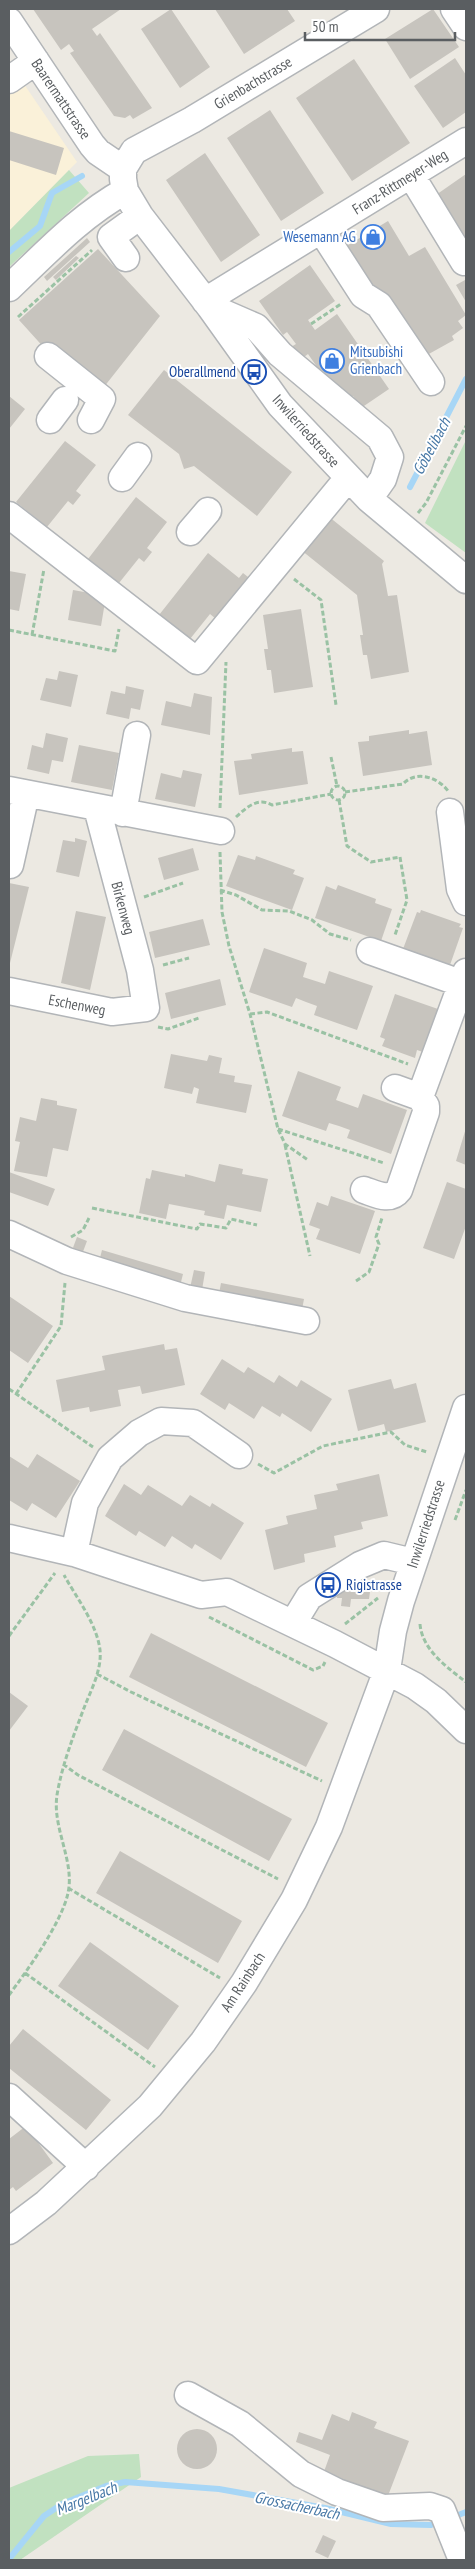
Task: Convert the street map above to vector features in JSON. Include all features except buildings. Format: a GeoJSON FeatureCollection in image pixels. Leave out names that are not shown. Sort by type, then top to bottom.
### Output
{"type":"FeatureCollection","features":[{"type":"Feature","properties":{"kind":"street","name":"Grienbachstrasse"},"geometry":{"type":"LineString","coordinates":[[124,180],[134,152],[155,138],[192,120],[376,9]]}},
{"type":"Feature","properties":{"kind":"street"},"geometry":{"type":"LineString","coordinates":[[454,9],[466,27]]}},
{"type":"Feature","properties":{"kind":"street","name":"Baarermattstrasse"},"geometry":{"type":"LineString","coordinates":[[9,21],[98,152],[124,180]]}},
{"type":"Feature","properties":{"kind":"street"},"geometry":{"type":"LineString","coordinates":[[9,80],[36,61]]}},
{"type":"Feature","properties":{"kind":"street","name":"Franz-Rittmeyer-Weg"},"geometry":{"type":"LineString","coordinates":[[207,304],[321,230],[466,141]]}},
{"type":"Feature","properties":{"kind":"street"},"geometry":{"type":"LineString","coordinates":[[411,175],[464,262],[466,261]]}},
{"type":"Feature","properties":{"kind":"street"},"geometry":{"type":"LineString","coordinates":[[9,288],[71,229],[105,202],[124,180]]}},
{"type":"Feature","properties":{"kind":"street","name":"Inwilerriedstrasse"},"geometry":{"type":"LineString","coordinates":[[124,180],[140,216],[280,405],[369,499],[466,580]]}},
{"type":"Feature","properties":{"kind":"street"},"geometry":{"type":"LineString","coordinates":[[126,258],[111,237],[140,216]]}},
{"type":"Feature","properties":{"kind":"street"},"geometry":{"type":"LineString","coordinates":[[321,230],[364,295],[379,305],[430,382]]}},
{"type":"Feature","properties":{"kind":"street"},"geometry":{"type":"LineString","coordinates":[[207,304],[256,327],[280,354],[380,438],[390,457],[384,479],[369,499]]}},
{"type":"Feature","properties":{"kind":"street"},"geometry":{"type":"LineString","coordinates":[[48,356],[102,399],[91,420]]}},
{"type":"Feature","properties":{"kind":"street"},"geometry":{"type":"LineString","coordinates":[[50,420],[65,400]]}},
{"type":"Feature","properties":{"kind":"street"},"geometry":{"type":"LineString","coordinates":[[122,478],[138,456]]}},
{"type":"Feature","properties":{"kind":"street"},"geometry":{"type":"LineString","coordinates":[[9,514],[197,661],[348,478]]}},
{"type":"Feature","properties":{"kind":"street"},"geometry":{"type":"LineString","coordinates":[[190,532],[208,511]]}},
{"type":"Feature","properties":{"kind":"street"},"geometry":{"type":"LineString","coordinates":[[123,813],[137,735]]}},
{"type":"Feature","properties":{"kind":"street"},"geometry":{"type":"LineString","coordinates":[[10,865],[18,792],[123,813],[221,828]]}},
{"type":"Feature","properties":{"kind":"street","name":"Birkenweg"},"geometry":{"type":"LineString","coordinates":[[97,808],[141,974],[149,1017]]}},
{"type":"Feature","properties":{"kind":"street"},"geometry":{"type":"LineString","coordinates":[[450,812],[444,851],[466,902]]}},
{"type":"Feature","properties":{"kind":"street"},"geometry":{"type":"LineString","coordinates":[[372,950],[465,980],[420,1097]]}},
{"type":"Feature","properties":{"kind":"street","name":"Eschenweg"},"geometry":{"type":"LineString","coordinates":[[9,991],[112,1012],[149,1017]]}},
{"type":"Feature","properties":{"kind":"street"},"geometry":{"type":"LineString","coordinates":[[364,1190],[390,1196],[399,1190],[426,1112],[426,1106],[420,1097],[395,1088]]}},
{"type":"Feature","properties":{"kind":"street"},"geometry":{"type":"LineString","coordinates":[[9,1234],[67,1261],[185,1298],[306,1321]]}},
{"type":"Feature","properties":{"kind":"street","name":"Inwilerriedstrasse"},"geometry":{"type":"LineString","coordinates":[[387,1670],[393,1630],[413,1562],[466,1408]]}},
{"type":"Feature","properties":{"kind":"street"},"geometry":{"type":"LineString","coordinates":[[69,1564],[85,1503],[110,1458],[139,1433],[161,1421],[193,1423],[239,1455]]}},
{"type":"Feature","properties":{"kind":"street"},"geometry":{"type":"LineString","coordinates":[[9,1538],[69,1564],[201,1596],[227,1592],[387,1670],[436,1701],[466,1730]]}},
{"type":"Feature","properties":{"kind":"street"},"geometry":{"type":"LineString","coordinates":[[299,1626],[298,1615],[309,1597],[360,1565],[384,1555],[413,1562]]}},
{"type":"Feature","properties":{"kind":"street","name":"Am Rainbach"},"geometry":{"type":"LineString","coordinates":[[9,2231],[46,2203],[150,2106],[203,2042],[239,1990],[299,1890],[344,1791],[370,1712],[387,1670]]}},
{"type":"Feature","properties":{"kind":"street"},"geometry":{"type":"LineString","coordinates":[[9,2097],[86,2167]]}},
{"type":"Feature","properties":{"kind":"street"},"geometry":{"type":"LineString","coordinates":[[188,2395],[240,2424],[301,2474],[337,2492],[383,2508],[430,2506],[442,2510],[458,2550]]}},
{"type":"Feature","properties":{"kind":"path"},"geometry":{"type":"LineString","coordinates":[[18,318],[99,244],[111,237]]}},
{"type":"Feature","properties":{"kind":"path"},"geometry":{"type":"LineString","coordinates":[[311,324],[343,303],[338,295]]}},
{"type":"Feature","properties":{"kind":"path"},"geometry":{"type":"LineString","coordinates":[[415,516],[426,503],[466,426]]}},
{"type":"Feature","properties":{"kind":"path"},"geometry":{"type":"LineString","coordinates":[[32,635],[48,545]]}},
{"type":"Feature","properties":{"kind":"path"},"geometry":{"type":"LineString","coordinates":[[276,564],[321,600],[336,705]]}},
{"type":"Feature","properties":{"kind":"path"},"geometry":{"type":"LineString","coordinates":[[9,630],[115,651],[118,634]]}},
{"type":"Feature","properties":{"kind":"path"},"geometry":{"type":"LineString","coordinates":[[222,630],[227,635],[221,828],[220,890],[222,912],[229,946],[250,1014],[278,1128],[285,1144],[310,1256]]}},
{"type":"Feature","properties":{"kind":"path"},"geometry":{"type":"LineString","coordinates":[[331,757],[337,786]]}},
{"type":"Feature","properties":{"kind":"path"},"geometry":{"type":"LineString","coordinates":[[220,890],[236,895],[262,910],[289,910],[312,920],[330,934],[372,950],[407,900],[400,856],[371,862],[347,846],[339,800],[345,792],[402,784],[407,779],[424,776],[434,778],[448,790],[453,804],[450,812]]}},
{"type":"Feature","properties":{"kind":"path"},"geometry":{"type":"LineString","coordinates":[[331,794],[331,790],[337,786],[344,788],[345,792]]}},
{"type":"Feature","properties":{"kind":"path"},"geometry":{"type":"LineString","coordinates":[[221,828],[230,825],[240,813],[264,800],[272,805],[331,794]]}},
{"type":"Feature","properties":{"kind":"path"},"geometry":{"type":"LineString","coordinates":[[331,794],[335,800],[339,800]]}},
{"type":"Feature","properties":{"kind":"path"},"geometry":{"type":"LineString","coordinates":[[122,904],[183,882]]}},
{"type":"Feature","properties":{"kind":"path"},"geometry":{"type":"LineString","coordinates":[[250,1014],[267,1012],[430,1072]]}},
{"type":"Feature","properties":{"kind":"path"},"geometry":{"type":"LineString","coordinates":[[149,1017],[168,1029],[200,1018]]}},
{"type":"Feature","properties":{"kind":"path"},"geometry":{"type":"LineString","coordinates":[[278,1128],[406,1170]]}},
{"type":"Feature","properties":{"kind":"path"},"geometry":{"type":"LineString","coordinates":[[285,1144],[308,1160]]}},
{"type":"Feature","properties":{"kind":"path"},"geometry":{"type":"LineString","coordinates":[[356,1281],[369,1272],[379,1244],[376,1237],[390,1196]]}},
{"type":"Feature","properties":{"kind":"path"},"geometry":{"type":"LineString","coordinates":[[92,1208],[197,1229],[200,1224],[226,1228],[231,1219],[257,1225]]}},
{"type":"Feature","properties":{"kind":"path"},"geometry":{"type":"LineString","coordinates":[[16,1394],[61,1326],[67,1261]]}},
{"type":"Feature","properties":{"kind":"path"},"geometry":{"type":"LineString","coordinates":[[9,1389],[110,1458]]}},
{"type":"Feature","properties":{"kind":"path"},"geometry":{"type":"LineString","coordinates":[[239,1455],[274,1473],[323,1446],[390,1432],[405,1445],[435,1455]]}},
{"type":"Feature","properties":{"kind":"path"},"geometry":{"type":"LineString","coordinates":[[9,1995],[25,1973],[57,1919],[68,1888],[69,1874],[60,1833],[56,1798],[63,1764],[97,1674],[100,1651],[98,1636],[69,1564]]}},
{"type":"Feature","properties":{"kind":"path"},"geometry":{"type":"LineString","coordinates":[[9,1636],[10,1631],[56,1572]]}},
{"type":"Feature","properties":{"kind":"path"},"geometry":{"type":"LineString","coordinates":[[420,1615],[421,1630],[428,1647],[444,1665],[466,1682]]}},
{"type":"Feature","properties":{"kind":"path"},"geometry":{"type":"LineString","coordinates":[[97,1674],[131,1692],[344,1791]]}},
{"type":"Feature","properties":{"kind":"path"},"geometry":{"type":"LineString","coordinates":[[63,1764],[78,1775],[299,1890]]}},
{"type":"Feature","properties":{"kind":"path"},"geometry":{"type":"LineString","coordinates":[[68,1888],[239,1990]]}},
{"type":"Feature","properties":{"kind":"path"},"geometry":{"type":"LineString","coordinates":[[25,1973],[172,2079]]}},
{"type":"Feature","properties":{"kind":"shaded area"},"geometry":{"type":"Polygon","coordinates":[[[9,62],[77,162],[9,231],[9,62]]]}},
{"type":"Feature","properties":{"kind":"green space"},"geometry":{"type":"Polygon","coordinates":[[[69,170],[89,193],[9,267],[9,231],[69,170]]]}},
{"type":"Feature","properties":{"kind":"green space"},"geometry":{"type":"Polygon","coordinates":[[[466,440],[466,553],[425,523],[466,440]]]}},
{"type":"Feature","properties":{"kind":"green space"},"geometry":{"type":"Polygon","coordinates":[[[139,2454],[141,2477],[20,2560],[9,2560],[9,2488],[88,2456],[139,2454]]]}},
{"type":"Feature","properties":{"kind":"waterway"},"geometry":{"type":"LineString","coordinates":[[9,252],[40,226],[52,193],[82,176]]}},
{"type":"Feature","properties":{"kind":"waterway","name":"Göbelibach"},"geometry":{"type":"LineString","coordinates":[[410,487],[466,379]]}},
{"type":"Feature","properties":{"kind":"waterway","name":"Grossacherbach"},"geometry":{"type":"LineString","coordinates":[[9,2559],[44,2516],[62,2504],[106,2486],[125,2482],[219,2489],[325,2508],[391,2524],[431,2525],[442,2521]]}},
{"type":"Feature","properties":{"kind":"waterway","name":"Grossacherbach"},"geometry":{"type":"LineString","coordinates":[[451,2518],[466,2512]]}},
{"type":"Feature","properties":{"kind":"place","name":"Wesemann AG"},"geometry":{"type":"Point","coordinates":[373,237]}},
{"type":"Feature","properties":{"kind":"place","name":"Mitsubishi Grienbach"},"geometry":{"type":"Point","coordinates":[332,361]}},
{"type":"Feature","properties":{"kind":"place","name":"Oberallmend"},"geometry":{"type":"Point","coordinates":[254,372]}},
{"type":"Feature","properties":{"kind":"place","name":"Rigistrasse"},"geometry":{"type":"Point","coordinates":[328,1585]}},
{"type":"Feature","properties":{"kind":"water label","name":"Margelbach"},"geometry":{"type":"Point","coordinates":[86,2498]}}]}
